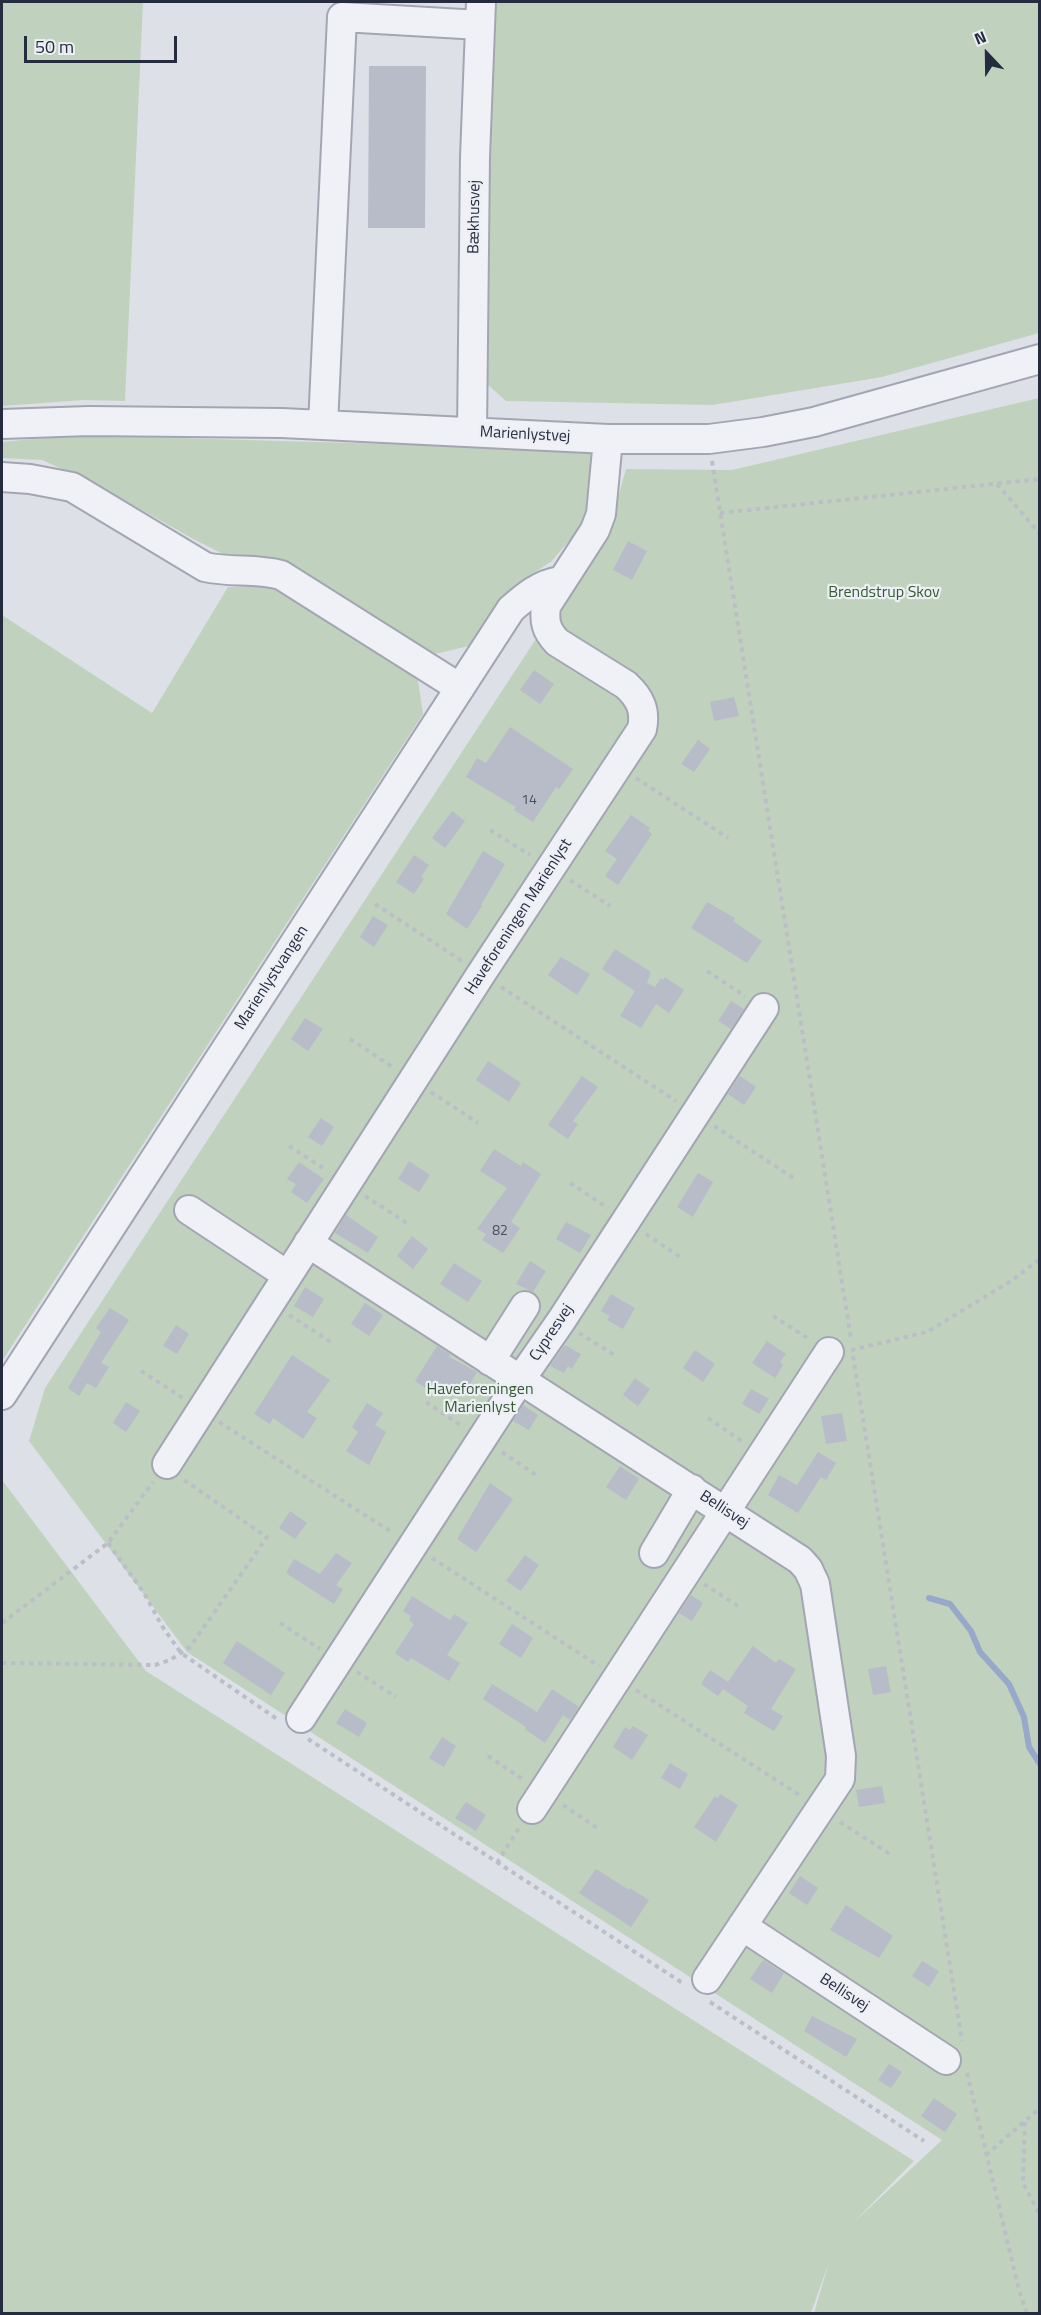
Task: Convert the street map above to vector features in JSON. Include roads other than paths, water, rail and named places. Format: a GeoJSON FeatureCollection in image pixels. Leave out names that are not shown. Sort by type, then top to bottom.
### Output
{"type":"FeatureCollection","features":[{"type":"Feature","properties":{"kind":"street"},"geometry":{"type":"LineString","coordinates":[[323,425],[342,17],[480,13]]}},
{"type":"Feature","properties":{"kind":"street","name":"Bækhusvej"},"geometry":{"type":"LineString","coordinates":[[472,432],[475,157],[480,13]]}},
{"type":"Feature","properties":{"kind":"street","name":"Marienlystvej"},"geometry":{"type":"LineString","coordinates":[[2,424],[89,421],[323,425],[608,439],[709,439],[814,422],[1040,359]]}},
{"type":"Feature","properties":{"kind":"street","name":"Haveforeningen Marienlyst"},"geometry":{"type":"LineString","coordinates":[[166,1466],[481,974],[642,729],[645,718],[636,694],[626,685],[557,642],[548,632],[544,621],[546,606],[595,530],[601,514],[608,439]]}},
{"type":"Feature","properties":{"kind":"street"},"geometry":{"type":"LineString","coordinates":[[2,477],[30,478],[72,487],[205,567],[227,572],[241,569],[262,570],[281,575],[460,688]]}},
{"type":"Feature","properties":{"kind":"street","name":"Marienlystvangen"},"geometry":{"type":"LineString","coordinates":[[2,1395],[511,609],[530,593],[550,582],[560,581]]}},
{"type":"Feature","properties":{"kind":"street","name":"Cypresvej"},"geometry":{"type":"LineString","coordinates":[[295,1725],[764,1008]]}},
{"type":"Feature","properties":{"kind":"street"},"geometry":{"type":"LineString","coordinates":[[189,1210],[288,1275]]}},
{"type":"Feature","properties":{"kind":"street","name":"Bellisvej"},"geometry":{"type":"LineString","coordinates":[[308,1243],[727,1511],[800,1560],[808,1569],[815,1584],[842,1768],[840,1779],[699,1988]]}},
{"type":"Feature","properties":{"kind":"street"},"geometry":{"type":"LineString","coordinates":[[490,1361],[525,1306]]}},
{"type":"Feature","properties":{"kind":"street"},"geometry":{"type":"LineString","coordinates":[[532,1809],[763,1455],[840,1351]]}},
{"type":"Feature","properties":{"kind":"street"},"geometry":{"type":"LineString","coordinates":[[654,1553],[692,1489]]}},
{"type":"Feature","properties":{"kind":"street","name":"Bellisvej"},"geometry":{"type":"LineString","coordinates":[[742,1926],[958,2055]]}},
{"type":"Feature","properties":{"kind":"waterway"},"geometry":{"type":"LineString","coordinates":[[929,1598],[950,1604],[971,1631],[980,1652],[1009,1684],[1024,1717],[1029,1747],[1040,1764]]}},
{"type":"Feature","properties":{"kind":"park label","name":"Brendstrup Skov"},"geometry":{"type":"Point","coordinates":[884,593]}}]}
